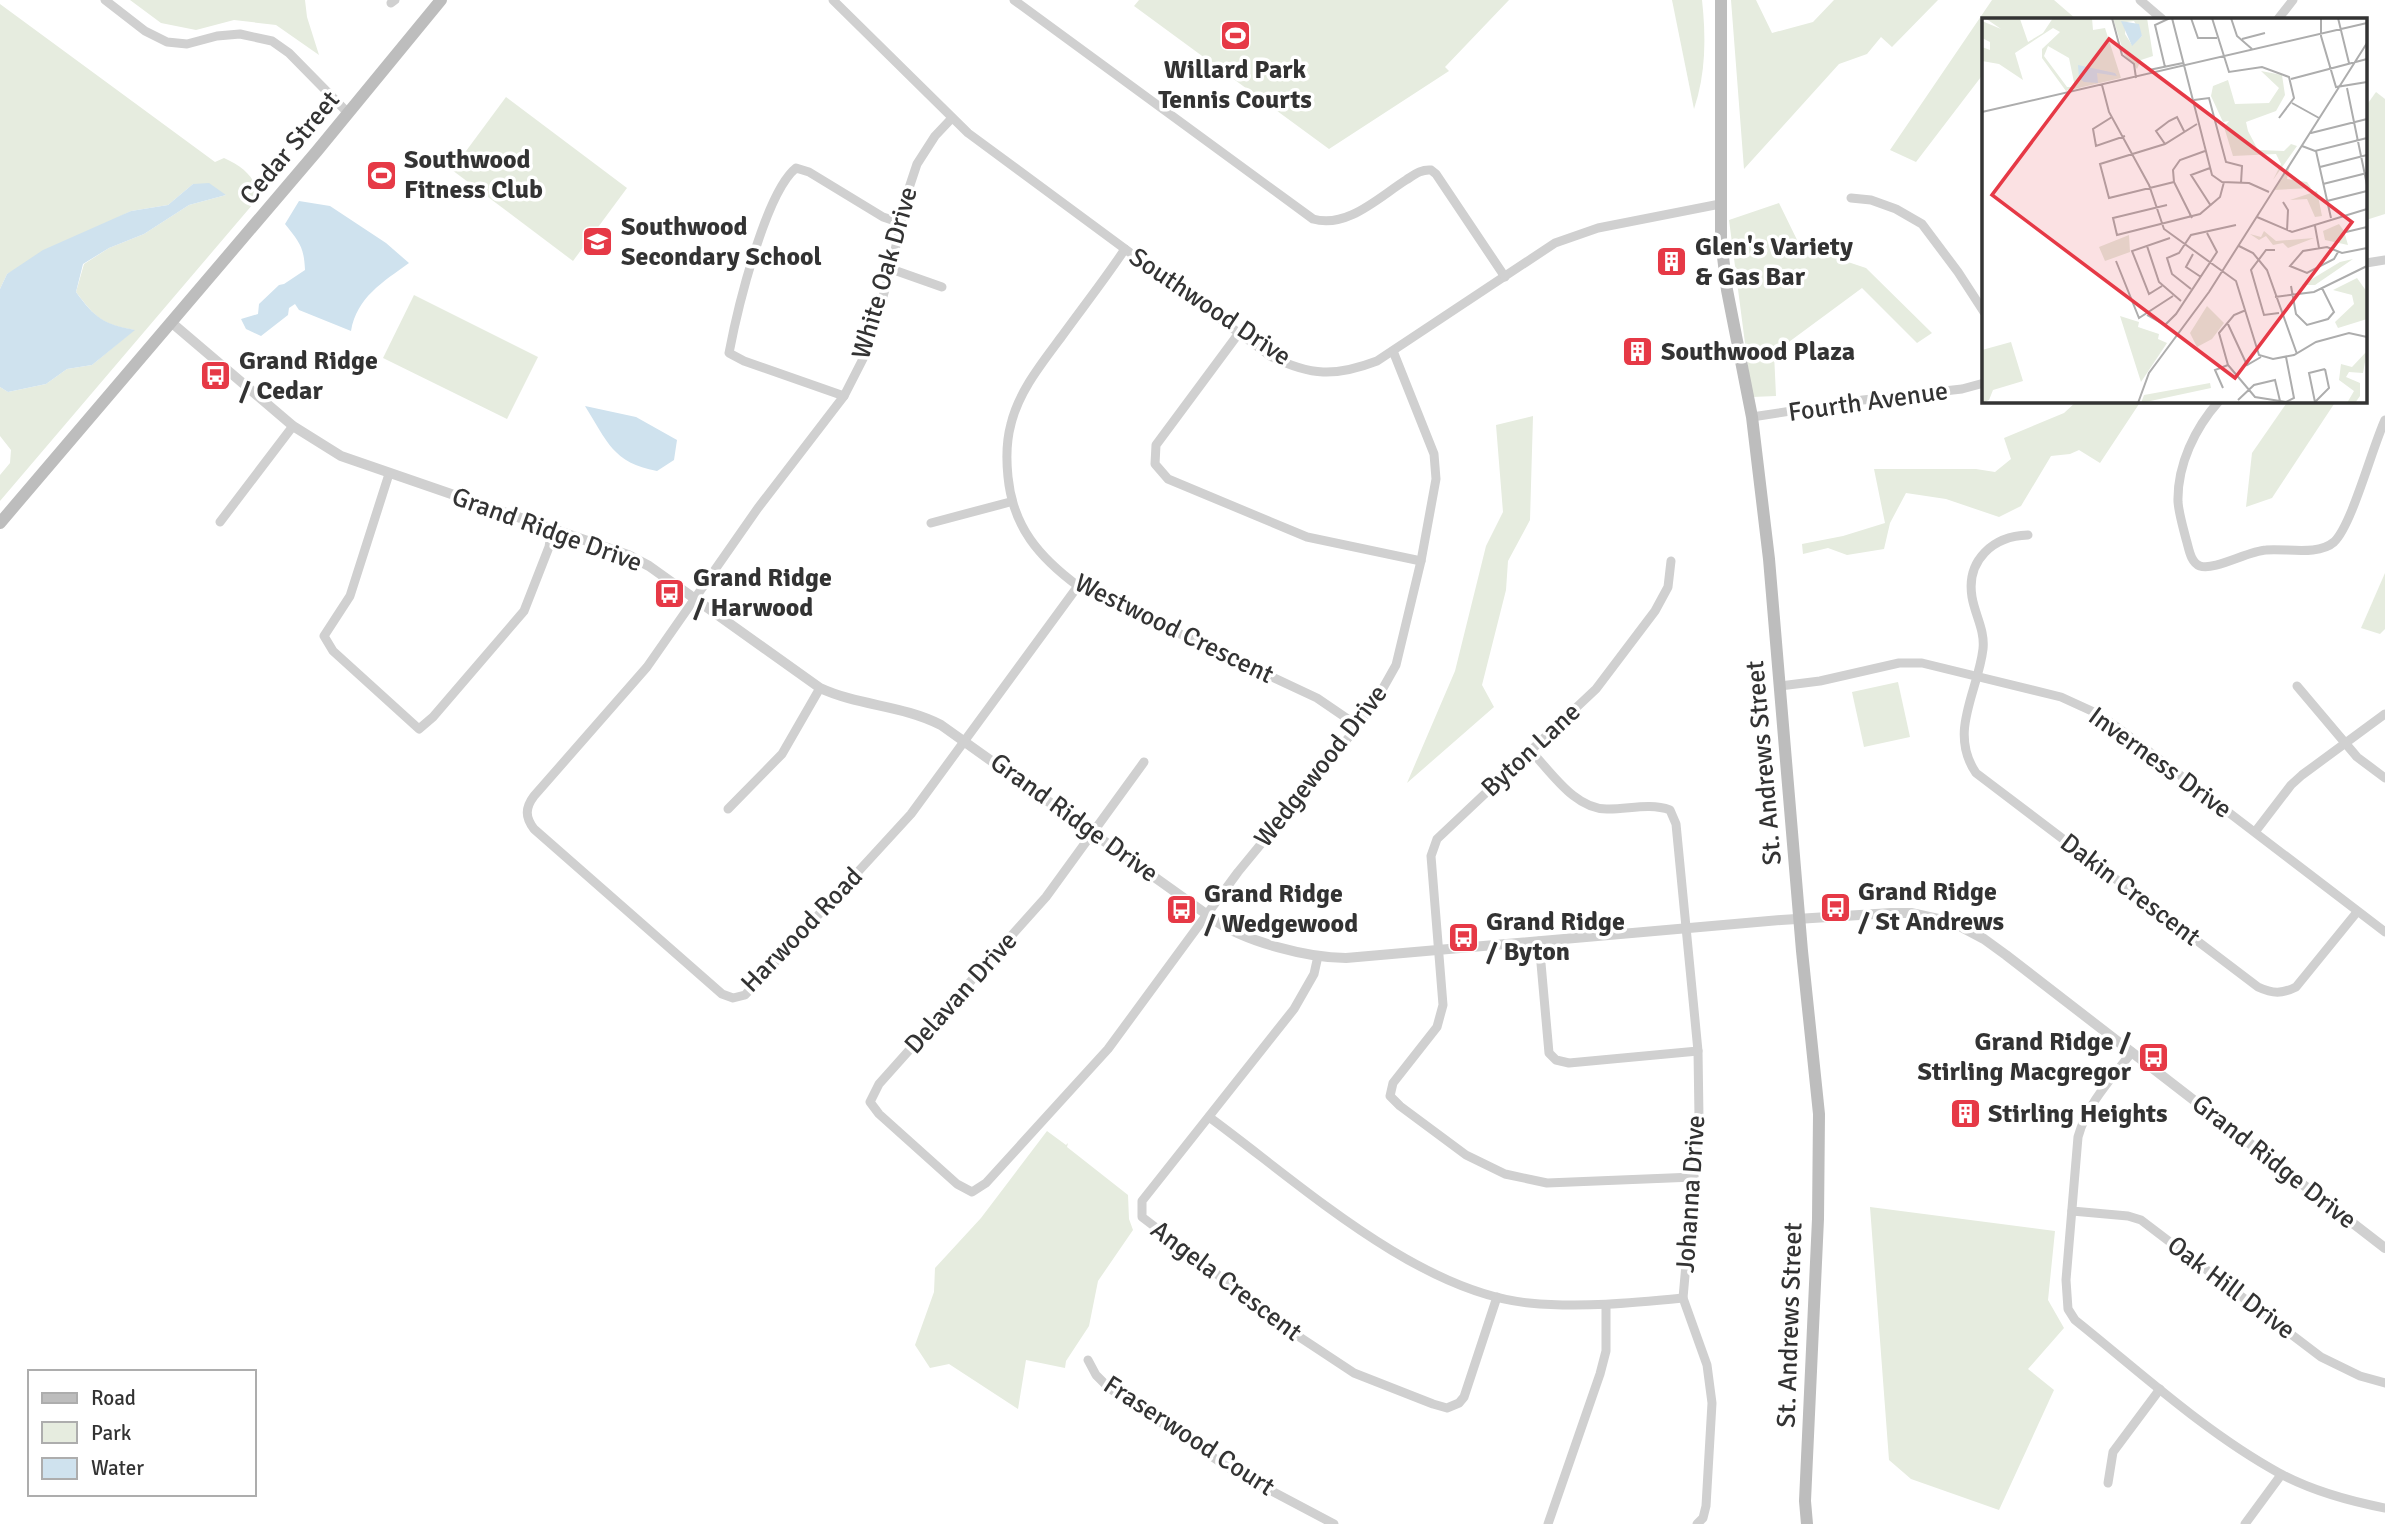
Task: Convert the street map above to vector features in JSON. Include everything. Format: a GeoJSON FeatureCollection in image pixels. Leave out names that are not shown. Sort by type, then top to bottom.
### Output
{"type":"FeatureCollection","features":[{"type":"Feature","properties":{"kind":"main road","name":"Cedar Street"},"geometry":{"type":"LineString","coordinates":[[0,523],[172,323],[441,0]]}},
{"type":"Feature","properties":{"kind":"main road","name":"St. Andrews Street"},"geometry":{"type":"LineString","coordinates":[[1721,0],[1721,240],[1727,290],[1752,417],[1769,559],[1819,1114],[1818,1219],[1805,1501],[1807,1524]]}},
{"type":"Feature","properties":{"kind":"street"},"geometry":{"type":"LineString","coordinates":[[105,0],[145,31],[167,42],[187,44],[217,36],[240,34],[272,41],[289,53],[348,113]]}},
{"type":"Feature","properties":{"kind":"street","name":"Southwood Drive"},"geometry":{"type":"LineString","coordinates":[[833,0],[981,143],[1270,356],[1287,364],[1327,374],[1377,362],[1555,243],[1578,234],[1720,204]]}},
{"type":"Feature","properties":{"kind":"street"},"geometry":{"type":"LineString","coordinates":[[1014,0],[1313,219],[1328,222],[1346,218],[1417,173],[1431,170],[1505,277]]}},
{"type":"Feature","properties":{"kind":"street"},"geometry":{"type":"LineString","coordinates":[[2140,0],[2161,18]]}},
{"type":"Feature","properties":{"kind":"street"},"geometry":{"type":"LineString","coordinates":[[2279,18],[2293,0]]}},
{"type":"Feature","properties":{"kind":"street","name":"White Oak Drive"},"geometry":{"type":"LineString","coordinates":[[695,599],[758,508],[844,396],[867,351],[917,164],[935,135],[953,117]]}},
{"type":"Feature","properties":{"kind":"street"},"geometry":{"type":"LineString","coordinates":[[844,396],[744,361],[729,353],[762,230],[786,176],[796,168],[809,172],[883,217],[901,223]]}},
{"type":"Feature","properties":{"kind":"street"},"geometry":{"type":"LineString","coordinates":[[1852,198],[1871,200],[1896,209],[1922,224],[1982,309]]}},
{"type":"Feature","properties":{"kind":"street","name":"Westwood Crescent"},"geometry":{"type":"LineString","coordinates":[[1125,249],[1023,393],[1011,422],[1006,453],[1010,502],[1038,551],[1055,569],[1078,586],[1317,698],[1357,726]]}},
{"type":"Feature","properties":{"kind":"street"},"geometry":{"type":"LineString","coordinates":[[891,269],[942,287]]}},
{"type":"Feature","properties":{"kind":"street","name":"Grand Ridge Drive"},"geometry":{"type":"LineString","coordinates":[[172,323],[293,426],[341,456],[638,560],[820,688],[844,698],[911,711],[941,725],[1206,914],[1238,933],[1318,956],[1346,958],[1800,919],[1911,913],[1952,922],[1995,947],[2385,1248]]}},
{"type":"Feature","properties":{"kind":"street"},"geometry":{"type":"LineString","coordinates":[[1239,333],[1156,444],[1155,464],[1168,479],[1307,537],[1421,561]]}},
{"type":"Feature","properties":{"kind":"street","name":"Wedgewood Drive"},"geometry":{"type":"LineString","coordinates":[[986,1183],[1108,1049],[1238,872],[1357,726],[1396,665],[1421,561],[1436,467],[1434,454],[1393,351]]}},
{"type":"Feature","properties":{"kind":"street","name":"Fourth Avenue"},"geometry":{"type":"LineString","coordinates":[[1752,417],[1863,400],[1936,393],[1982,383]]}},
{"type":"Feature","properties":{"kind":"street"},"geometry":{"type":"LineString","coordinates":[[2218,402],[2191,441],[2180,482],[2178,503],[2192,558],[2198,565],[2210,568],[2243,554],[2265,550],[2318,549],[2331,544],[2343,532],[2385,420]]}},
{"type":"Feature","properties":{"kind":"street"},"geometry":{"type":"LineString","coordinates":[[219,522],[293,426]]}},
{"type":"Feature","properties":{"kind":"street"},"geometry":{"type":"LineString","coordinates":[[389,474],[350,596],[324,636],[333,651],[419,729],[433,717],[524,611],[545,558],[552,529]]}},
{"type":"Feature","properties":{"kind":"street"},"geometry":{"type":"LineString","coordinates":[[931,523],[1010,502]]}},
{"type":"Feature","properties":{"kind":"street","name":"Dakin Crescent"},"geometry":{"type":"LineString","coordinates":[[2028,536],[2006,538],[1994,543],[1986,549],[1975,566],[1972,595],[1984,642],[1964,729],[1964,748],[1968,762],[1976,773],[2258,987],[2269,992],[2283,993],[2296,987],[2357,912]]}},
{"type":"Feature","properties":{"kind":"street","name":"Byton Lane"},"geometry":{"type":"LineString","coordinates":[[1671,561],[1668,587],[1655,611],[1596,689],[1437,838],[1431,856],[1443,1005],[1437,1027],[1393,1083],[1390,1096],[1466,1155],[1505,1174],[1547,1183],[1693,1177]]}},
{"type":"Feature","properties":{"kind":"street","name":"Harwood Road"},"geometry":{"type":"LineString","coordinates":[[695,599],[647,667],[528,803],[527,812],[528,821],[534,829],[722,994],[733,998],[745,995],[911,814],[1078,586]]}},
{"type":"Feature","properties":{"kind":"street","name":"Inverness Drive"},"geometry":{"type":"LineString","coordinates":[[1780,686],[1820,681],[1910,662],[1976,675],[2061,697],[2096,713],[2385,932]]}},
{"type":"Feature","properties":{"kind":"street"},"geometry":{"type":"LineString","coordinates":[[2297,686],[2357,757],[2385,778]]}},
{"type":"Feature","properties":{"kind":"street"},"geometry":{"type":"LineString","coordinates":[[728,809],[782,754],[820,688]]}},
{"type":"Feature","properties":{"kind":"street"},"geometry":{"type":"LineString","coordinates":[[2255,832],[2291,785],[2385,715]]}},
{"type":"Feature","properties":{"kind":"street","name":"Johanna Drive"},"geometry":{"type":"LineString","coordinates":[[1209,1117],[1361,1230],[1409,1262],[1455,1283],[1497,1297],[1527,1303],[1606,1305],[1683,1298],[1699,1118],[1698,1051],[1676,824],[1670,810],[1656,806],[1605,810],[1588,805],[1568,791],[1531,751]]}},
{"type":"Feature","properties":{"kind":"street","name":"Delavan Drive"},"geometry":{"type":"LineString","coordinates":[[986,1183],[972,1192],[957,1184],[879,1114],[870,1102],[879,1084],[1046,897],[1144,762]]}},
{"type":"Feature","properties":{"kind":"street"},"geometry":{"type":"LineString","coordinates":[[1539,941],[1549,1053],[1556,1060],[1569,1063],[1698,1051]]}},
{"type":"Feature","properties":{"kind":"street","name":"Angela Crescent"},"geometry":{"type":"LineString","coordinates":[[1318,956],[1314,974],[1294,1009],[1142,1201],[1142,1217],[1298,1336],[1354,1373],[1447,1408],[1459,1403],[1464,1397],[1497,1297]]}},
{"type":"Feature","properties":{"kind":"street"},"geometry":{"type":"LineString","coordinates":[[2132,1052],[2093,1102],[2083,1119],[2078,1138],[2066,1280],[2068,1309],[2075,1320],[2241,1450],[2281,1475],[2352,1501],[2385,1508]]}},
{"type":"Feature","properties":{"kind":"street","name":"Oak Hill Drive"},"geometry":{"type":"LineString","coordinates":[[2072,1211],[2129,1216],[2141,1220],[2321,1357],[2360,1376],[2385,1383]]}},
{"type":"Feature","properties":{"kind":"street"},"geometry":{"type":"LineString","coordinates":[[1683,1298],[1707,1366],[1712,1403],[1706,1506],[1703,1518],[1697,1524]]}},
{"type":"Feature","properties":{"kind":"street"},"geometry":{"type":"LineString","coordinates":[[1548,1524],[1600,1374],[1605,1352],[1606,1305]]}},
{"type":"Feature","properties":{"kind":"street","name":"Fraserwood Court"},"geometry":{"type":"LineString","coordinates":[[1088,1360],[1096,1375],[1121,1395],[1232,1470],[1334,1524]]}},
{"type":"Feature","properties":{"kind":"street"},"geometry":{"type":"LineString","coordinates":[[2108,1483],[2112,1452],[2160,1389]]}},
{"type":"Feature","properties":{"kind":"street"},"geometry":{"type":"LineString","coordinates":[[2245,1524],[2281,1475]]}},
{"type":"Feature","properties":{"kind":"green space"},"geometry":{"type":"Polygon","coordinates":[[[130,0],[305,0],[307,17],[319,55],[276,25],[234,20],[196,30],[161,23],[130,0]]]}},
{"type":"Feature","properties":{"kind":"green space"},"geometry":{"type":"Polygon","coordinates":[[[1139,0],[1509,0],[1445,67],[1449,71],[1329,149],[1134,6],[1139,0]]]}},
{"type":"Feature","properties":{"kind":"green space"},"geometry":{"type":"Polygon","coordinates":[[[1672,0],[1702,0],[1704,55],[1694,109],[1672,0]]]}},
{"type":"Feature","properties":{"kind":"green space"},"geometry":{"type":"Polygon","coordinates":[[[1731,0],[1756,0],[1772,33],[1813,22],[1834,0],[1938,0],[1892,47],[1881,37],[1867,54],[1839,64],[1744,169],[1731,0]]]}},
{"type":"Feature","properties":{"kind":"green space"},"geometry":{"type":"Polygon","coordinates":[[[1992,0],[2054,0],[2075,18],[1982,18],[1982,76],[1916,162],[1890,150],[1992,0]]]}},
{"type":"Feature","properties":{"kind":"green space"},"geometry":{"type":"Polygon","coordinates":[[[0,4],[215,162],[224,158],[237,165],[255,183],[259,197],[0,501],[0,475],[10,463],[11,450],[0,436],[0,387],[8,392],[46,384],[67,369],[92,365],[134,330],[106,322],[89,308],[76,292],[84,264],[109,248],[144,234],[189,205],[226,195],[193,184],[168,205],[131,211],[7,274],[0,289],[0,4]]]}},
{"type":"Feature","properties":{"kind":"green space"},"geometry":{"type":"Polygon","coordinates":[[[2376,92],[2385,99],[2385,214],[2368,219],[2368,103],[2376,92]]]}},
{"type":"Feature","properties":{"kind":"green space"},"geometry":{"type":"Polygon","coordinates":[[[506,97],[627,188],[573,261],[452,170],[506,97]]]}},
{"type":"Feature","properties":{"kind":"green space"},"geometry":{"type":"Polygon","coordinates":[[[1779,203],[1800,246],[1866,268],[1932,333],[1917,343],[1862,288],[1774,353],[1776,396],[1752,397],[1729,220],[1779,203]]]}},
{"type":"Feature","properties":{"kind":"green space"},"geometry":{"type":"Polygon","coordinates":[[[414,295],[538,357],[507,419],[383,358],[414,295]]]}},
{"type":"Feature","properties":{"kind":"green space"},"geometry":{"type":"Polygon","coordinates":[[[2076,402],[2140,402],[2100,463],[2079,450],[2051,456],[2021,506],[1999,517],[1946,499],[1906,493],[1890,523],[1884,549],[1847,555],[1828,548],[1803,554],[1802,544],[1843,536],[1885,523],[1874,469],[1976,469],[1995,472],[2011,459],[2004,438],[2064,413],[2076,402]]]}},
{"type":"Feature","properties":{"kind":"green space"},"geometry":{"type":"Polygon","coordinates":[[[2287,402],[2335,402],[2272,498],[2246,507],[2252,453],[2287,402]]]}},
{"type":"Feature","properties":{"kind":"green space"},"geometry":{"type":"Polygon","coordinates":[[[1533,416],[1530,520],[1508,561],[1506,590],[1482,685],[1494,707],[1407,783],[1455,671],[1486,546],[1503,512],[1496,425],[1533,416]]]}},
{"type":"Feature","properties":{"kind":"green space"},"geometry":{"type":"Polygon","coordinates":[[[2385,573],[2385,629],[2380,634],[2361,628],[2385,573]]]}},
{"type":"Feature","properties":{"kind":"green space"},"geometry":{"type":"Polygon","coordinates":[[[1898,682],[1910,737],[1864,747],[1852,692],[1898,682]]]}},
{"type":"Feature","properties":{"kind":"green space"},"geometry":{"type":"Polygon","coordinates":[[[1047,1131],[1066,1145],[1068,1143],[1067,1147],[1128,1195],[1129,1219],[1133,1230],[1098,1281],[1089,1326],[1066,1361],[1065,1368],[1026,1360],[1018,1409],[949,1364],[930,1368],[915,1345],[934,1292],[935,1268],[981,1218],[1047,1131]]]}},
{"type":"Feature","properties":{"kind":"green space"},"geometry":{"type":"Polygon","coordinates":[[[1870,1207],[2055,1231],[2048,1300],[2064,1328],[2028,1369],[2054,1390],[1999,1510],[1911,1479],[1889,1460],[1870,1207]]]}},
{"type":"Feature","properties":{"kind":"water"},"geometry":{"type":"Polygon","coordinates":[[[209,183],[226,195],[189,205],[144,234],[109,248],[83,264],[76,292],[83,301],[101,319],[135,330],[92,365],[67,369],[46,384],[8,392],[0,387],[0,289],[7,274],[43,250],[131,211],[168,205],[193,184],[209,183]]]}},
{"type":"Feature","properties":{"kind":"water"},"geometry":{"type":"Polygon","coordinates":[[[299,201],[330,206],[386,243],[409,263],[372,291],[359,309],[351,331],[299,310],[295,304],[289,308],[288,315],[261,336],[246,329],[241,319],[258,314],[259,304],[279,285],[305,270],[300,245],[285,224],[299,201]]]}},
{"type":"Feature","properties":{"kind":"water"},"geometry":{"type":"Polygon","coordinates":[[[585,406],[636,417],[677,440],[674,460],[657,471],[630,462],[613,449],[585,406]]]}},
{"type":"Feature","properties":{"kind":"place","name":"Willard Park Tennis Courts"},"geometry":{"type":"Point","coordinates":[1235,35]}},
{"type":"Feature","properties":{"kind":"place","name":"Southwood Fitness Club"},"geometry":{"type":"Point","coordinates":[381,175]}},
{"type":"Feature","properties":{"kind":"place","name":"Southwood Secondary School"},"geometry":{"type":"Point","coordinates":[598,242]}},
{"type":"Feature","properties":{"kind":"place","name":"Glen's Variety & Gas Bar"},"geometry":{"type":"Point","coordinates":[1672,262]}},
{"type":"Feature","properties":{"kind":"place","name":"Southwood Plaza"},"geometry":{"type":"Point","coordinates":[1638,352]}},
{"type":"Feature","properties":{"kind":"place","name":"Grand Ridge / Cedar"},"geometry":{"type":"Point","coordinates":[216,376]}},
{"type":"Feature","properties":{"kind":"place","name":"Grand Ridge / Harwood"},"geometry":{"type":"Point","coordinates":[670,593]}},
{"type":"Feature","properties":{"kind":"place","name":"Grand Ridge / St Andrews"},"geometry":{"type":"Point","coordinates":[1835,907]}},
{"type":"Feature","properties":{"kind":"place","name":"Grand Ridge / Wedgewood"},"geometry":{"type":"Point","coordinates":[1181,909]}},
{"type":"Feature","properties":{"kind":"place","name":"Grand Ridge / Byton"},"geometry":{"type":"Point","coordinates":[1463,937]}},
{"type":"Feature","properties":{"kind":"place","name":"Grand Ridge / Stirling Macgregor"},"geometry":{"type":"Point","coordinates":[2154,1057]}},
{"type":"Feature","properties":{"kind":"place","name":"Stirling Heights"},"geometry":{"type":"Point","coordinates":[1965,1114]}}]}
